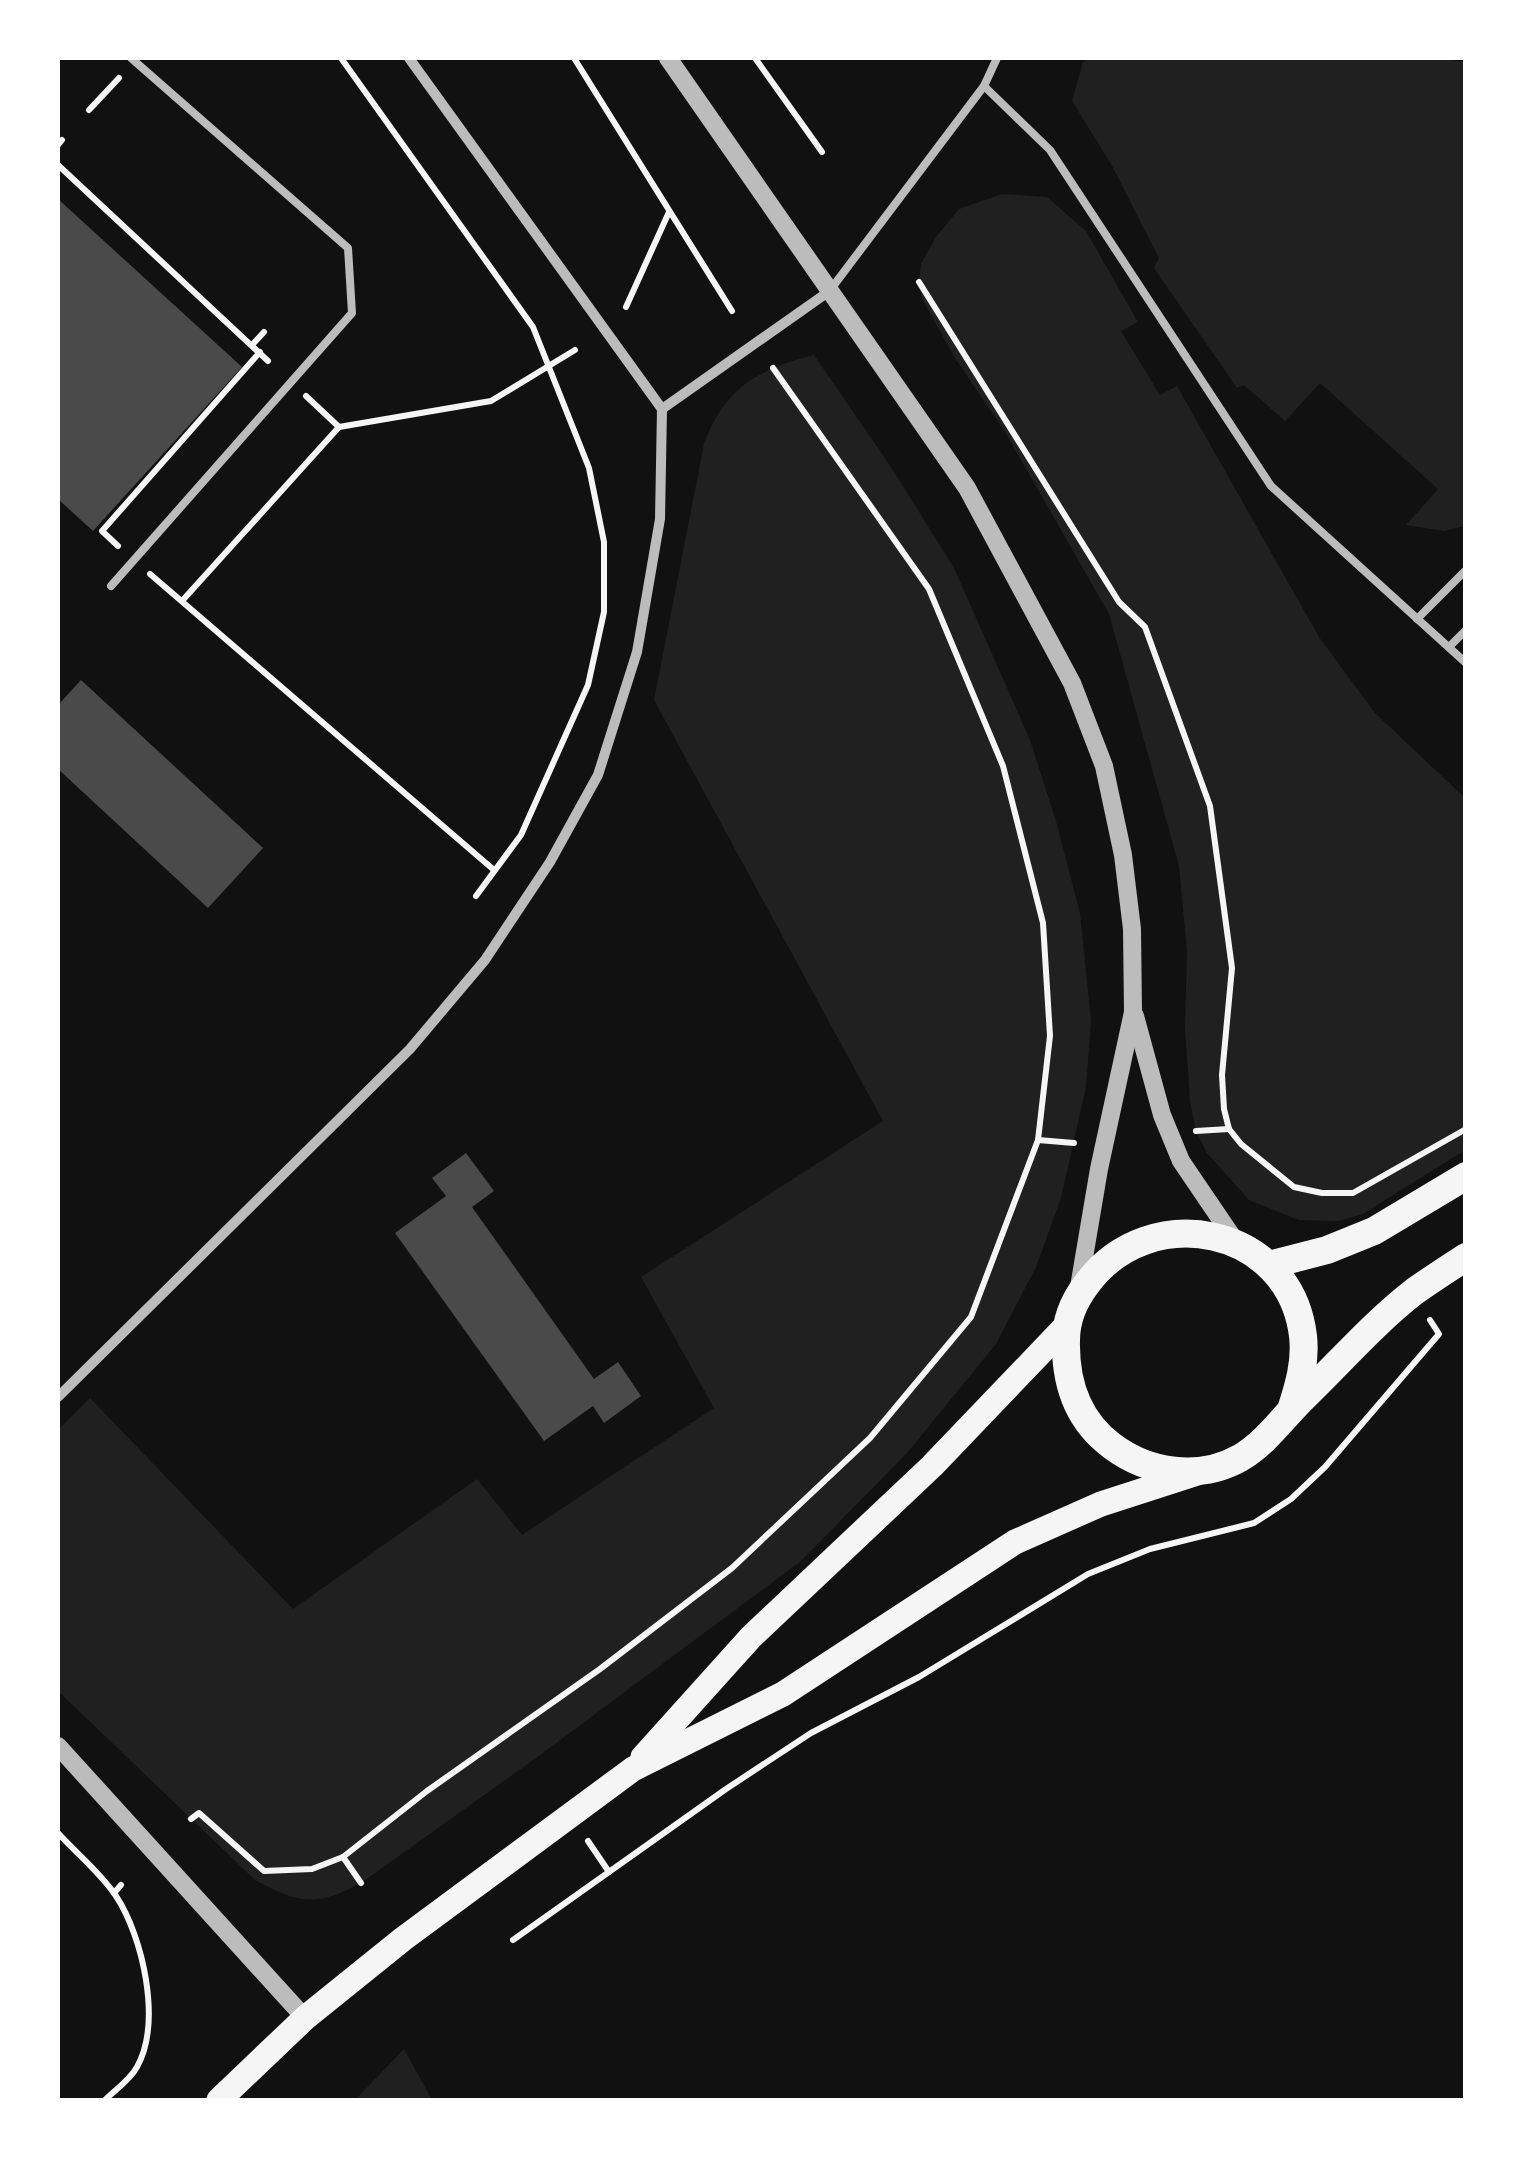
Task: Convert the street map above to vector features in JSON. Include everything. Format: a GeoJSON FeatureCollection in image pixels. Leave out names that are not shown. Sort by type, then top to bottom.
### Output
{"type":"FeatureCollection","features":[{"type":"Feature","properties":{"kind":"highway"},"geometry":{"type":"LineString","coordinates":[[1268,1265],[1327,1250],[1374,1231],[1466,1176]]}},
{"type":"Feature","properties":{"kind":"highway"},"geometry":{"type":"LineString","coordinates":[[1291,1410],[1303,1373],[1303,1334],[1291,1296],[1268,1265],[1239,1245],[1203,1233],[1166,1233],[1130,1244],[1100,1266],[1077,1297],[1066,1326],[1065,1370],[1077,1406],[1099,1436],[1129,1459],[1165,1470],[1202,1471],[1238,1459],[1268,1438],[1291,1410],[1413,1293],[1466,1257]]}},
{"type":"Feature","properties":{"kind":"main road"},"geometry":{"type":"LineString","coordinates":[[633,1768],[751,1637],[932,1466],[1066,1326]]}},
{"type":"Feature","properties":{"kind":"main road"},"geometry":{"type":"LineString","coordinates":[[218,2100],[305,2018],[633,1768],[783,1694],[1016,1542],[1101,1504],[1202,1471]]}},
{"type":"Feature","properties":{"kind":"street"},"geometry":{"type":"LineString","coordinates":[[58,1397],[410,1049],[485,960],[550,862],[598,775],[637,652],[660,519],[662,409],[409,58]]}},
{"type":"Feature","properties":{"kind":"street"},"geometry":{"type":"LineString","coordinates":[[668,58],[967,488],[1072,683],[1104,766],[1124,855],[1132,929],[1133,1012],[1098,1169],[1077,1297]]}},
{"type":"Feature","properties":{"kind":"street"},"geometry":{"type":"LineString","coordinates":[[662,409],[831,290]]}},
{"type":"Feature","properties":{"kind":"street"},"geometry":{"type":"LineString","coordinates":[[1133,1012],[1162,1115],[1181,1161],[1239,1245]]}},
{"type":"Feature","properties":{"kind":"street"},"geometry":{"type":"LineString","coordinates":[[58,1746],[305,2018]]}},
{"type":"Feature","properties":{"kind":"lane"},"geometry":{"type":"LineString","coordinates":[[111,586],[352,312],[348,248],[131,58]]}},
{"type":"Feature","properties":{"kind":"lane"},"geometry":{"type":"LineString","coordinates":[[831,290],[984,86],[997,58]]}},
{"type":"Feature","properties":{"kind":"lane"},"geometry":{"type":"LineString","coordinates":[[984,86],[1050,150],[1271,486],[1466,663]]}},
{"type":"Feature","properties":{"kind":"lane"},"geometry":{"type":"LineString","coordinates":[[1417,618],[1466,570]]}},
{"type":"Feature","properties":{"kind":"lane"},"geometry":{"type":"LineString","coordinates":[[1450,648],[1466,630]]}},
{"type":"Feature","properties":{"kind":"path"},"geometry":{"type":"LineString","coordinates":[[341,58],[533,327],[590,468],[604,542],[604,612],[588,684],[521,836],[476,896]]}},
{"type":"Feature","properties":{"kind":"path"},"geometry":{"type":"LineString","coordinates":[[574,58],[732,311]]}},
{"type":"Feature","properties":{"kind":"path"},"geometry":{"type":"LineString","coordinates":[[755,58],[822,152]]}},
{"type":"Feature","properties":{"kind":"path"},"geometry":{"type":"LineString","coordinates":[[89,110],[124,73]]}},
{"type":"Feature","properties":{"kind":"path"},"geometry":{"type":"LineString","coordinates":[[58,165],[268,361]]}},
{"type":"Feature","properties":{"kind":"path"},"geometry":{"type":"LineString","coordinates":[[626,307],[669,211]]}},
{"type":"Feature","properties":{"kind":"path"},"geometry":{"type":"LineString","coordinates":[[919,282],[1119,602],[1145,626],[1210,806],[1232,968],[1222,1076],[1229,1130],[1294,1187],[1353,1193],[1466,1128]]}},
{"type":"Feature","properties":{"kind":"path"},"geometry":{"type":"LineString","coordinates":[[252,345],[264,332]]}},
{"type":"Feature","properties":{"kind":"path"},"geometry":{"type":"LineString","coordinates":[[182,601],[339,427],[491,402],[575,350]]}},
{"type":"Feature","properties":{"kind":"path"},"geometry":{"type":"LineString","coordinates":[[260,352],[102,532],[494,870]]}},
{"type":"Feature","properties":{"kind":"path"},"geometry":{"type":"LineString","coordinates":[[191,1820],[198,1813],[264,1871],[312,1869],[343,1856],[732,1568],[870,1438],[971,1317],[1038,1140],[1050,1036],[1043,923],[1002,766],[929,589],[773,368]]}},
{"type":"Feature","properties":{"kind":"path"},"geometry":{"type":"LineString","coordinates":[[305,395],[339,427]]}},
{"type":"Feature","properties":{"kind":"path"},"geometry":{"type":"LineString","coordinates":[[1196,1131],[1229,1130]]}},
{"type":"Feature","properties":{"kind":"path"},"geometry":{"type":"LineString","coordinates":[[1038,1140],[1074,1143]]}},
{"type":"Feature","properties":{"kind":"path"},"geometry":{"type":"LineString","coordinates":[[513,1940],[811,1733],[919,1678],[1088,1574],[1150,1549],[1254,1523],[1291,1499],[1325,1467],[1439,1334],[1430,1320]]}},
{"type":"Feature","properties":{"kind":"path"},"geometry":{"type":"LineString","coordinates":[[58,1833],[114,1893],[130,1922],[145,1968],[144,2050],[136,2070],[105,2100]]}},
{"type":"Feature","properties":{"kind":"path"},"geometry":{"type":"LineString","coordinates":[[343,1856],[361,1883]]}},
{"type":"Feature","properties":{"kind":"path"},"geometry":{"type":"LineString","coordinates":[[114,1893],[121,1885]]}},
{"type":"Feature","properties":{"kind":"shaded area"},"geometry":{"type":"Polygon","coordinates":[[[1089,58],[1428,58],[1465,62],[1465,526],[1444,531],[1406,525],[1438,489],[1320,383],[1285,421],[1244,385],[1237,388],[1154,268],[1159,258],[1111,164],[1072,101],[1083,62],[1089,58]]]}},
{"type":"Feature","properties":{"kind":"shaded area"},"geometry":{"type":"Polygon","coordinates":[[[1002,194],[1047,197],[1086,231],[1138,322],[1121,331],[1160,395],[1177,386],[1319,637],[1375,713],[1465,798],[1465,1150],[1363,1214],[1338,1221],[1299,1220],[1249,1200],[1207,1153],[1196,1131],[1185,1028],[1187,951],[1179,866],[1109,614],[1005,432],[955,358],[922,299],[921,264],[936,237],[959,209],[1002,194]]]}},
{"type":"Feature","properties":{"kind":"shaded area"},"geometry":{"type":"Polygon","coordinates":[[[814,355],[954,568],[1030,740],[1056,821],[1080,913],[1091,1021],[1086,1087],[1061,1198],[1036,1267],[996,1344],[907,1453],[801,1561],[361,1883],[319,1899],[284,1894],[255,1880],[58,1691],[58,1430],[90,1398],[293,1609],[477,1479],[522,1535],[714,1408],[641,1277],[883,1121],[654,700],[704,444],[712,425],[722,408],[746,384],[776,367],[814,355]]]}},
{"type":"Feature","properties":{"kind":"shaded area"},"geometry":{"type":"Polygon","coordinates":[[[404,2049],[432,2100],[355,2100],[404,2049]]]}},
{"type":"Feature","properties":{"kind":"building"},"geometry":{"type":"Polygon","coordinates":[[[58,199],[242,367],[93,531],[58,499],[58,199]]]}},
{"type":"Feature","properties":{"kind":"building"},"geometry":{"type":"Polygon","coordinates":[[[81,680],[263,848],[208,908],[58,769],[58,705],[81,680]]]}},
{"type":"Feature","properties":{"kind":"building"},"geometry":{"type":"Polygon","coordinates":[[[466,1153],[494,1191],[472,1207],[594,1379],[618,1362],[641,1396],[604,1423],[593,1406],[544,1441],[395,1233],[446,1196],[432,1178],[466,1153]]]}}]}
